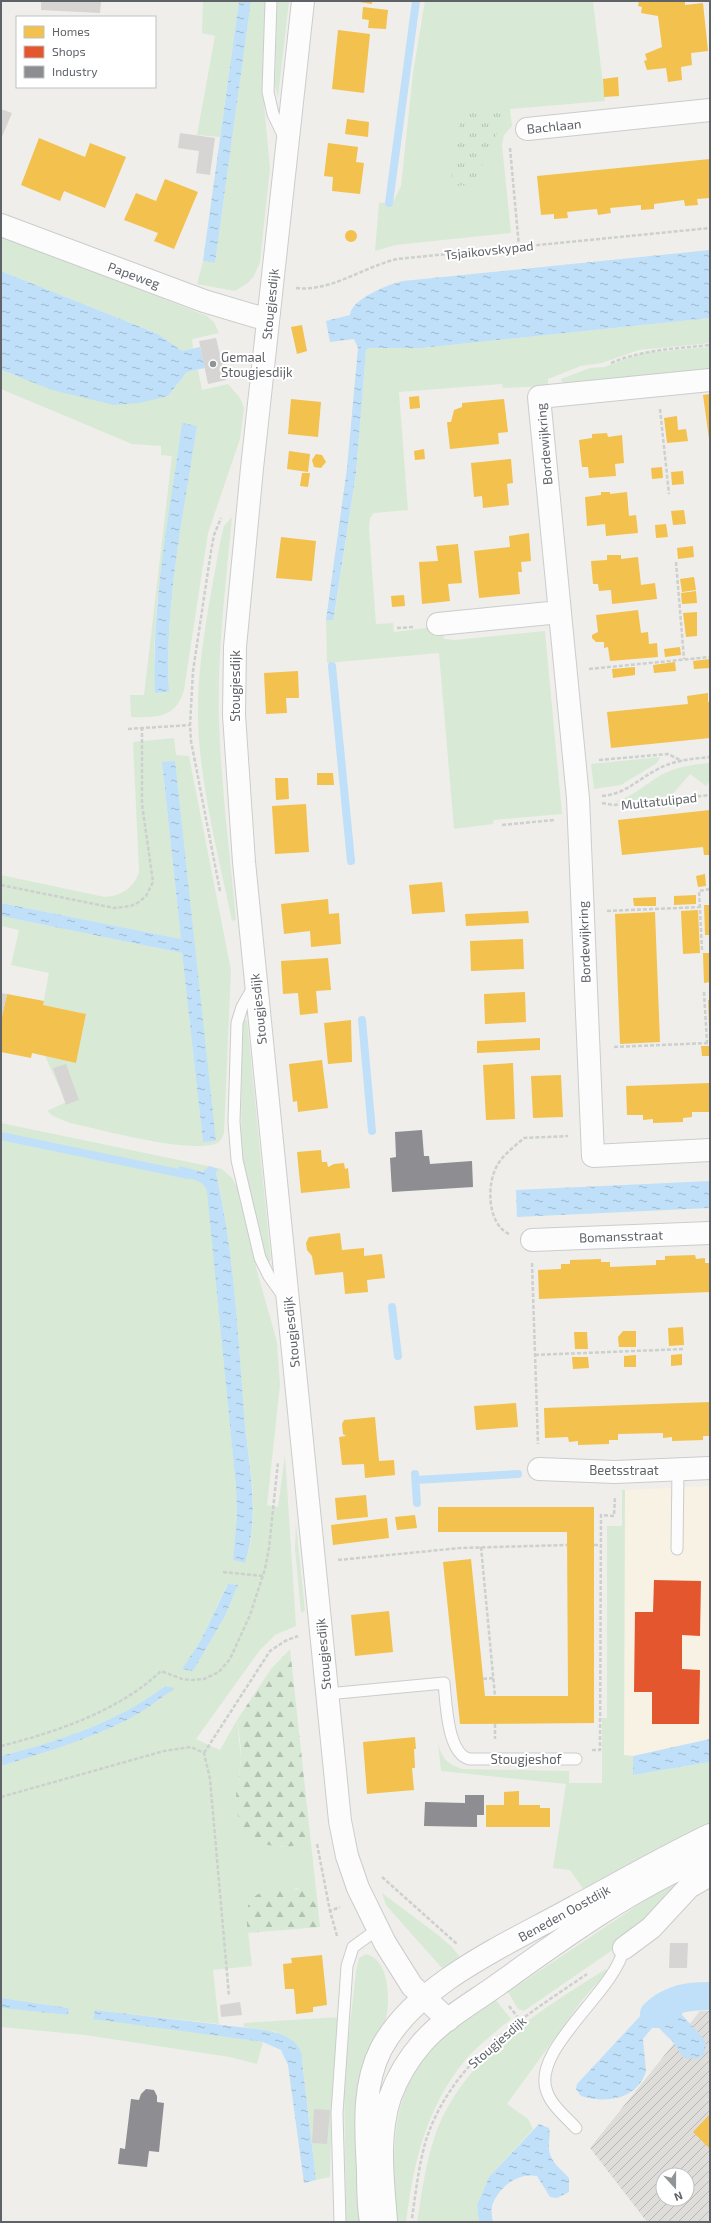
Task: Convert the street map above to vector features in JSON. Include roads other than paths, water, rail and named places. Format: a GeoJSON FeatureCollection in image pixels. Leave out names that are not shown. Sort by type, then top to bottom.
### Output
{"type":"FeatureCollection","features":[{"type":"Feature","properties":{"kind":"street","name":"Stougjesdijk"},"geometry":{"type":"LineString","coordinates":[[303,1],[240,594],[234,690],[244,862],[337,1798],[344,1842],[358,1888],[378,1929],[412,1986],[422,1998],[448,2020]]}},
{"type":"Feature","properties":{"kind":"street","name":"Bachlaan"},"geometry":{"type":"LineString","coordinates":[[527,128],[710,110]]}},
{"type":"Feature","properties":{"kind":"street","name":"Papeweg"},"geometry":{"type":"LineString","coordinates":[[1,225],[204,301],[268,320]]}},
{"type":"Feature","properties":{"kind":"street","name":"Bordewijkring"},"geometry":{"type":"LineString","coordinates":[[710,380],[539,397],[575,762],[593,1156],[710,1150]]}},
{"type":"Feature","properties":{"kind":"street"},"geometry":{"type":"LineString","coordinates":[[438,624],[560,612]]}},
{"type":"Feature","properties":{"kind":"street","name":"Bomansstraat"},"geometry":{"type":"LineString","coordinates":[[532,1240],[710,1232]]}},
{"type":"Feature","properties":{"kind":"street","name":"Beetsstraat"},"geometry":{"type":"LineString","coordinates":[[539,1469],[615,1472],[710,1468]]}},
{"type":"Feature","properties":{"kind":"street","name":"Beneden Oostdijk"},"geometry":{"type":"LineString","coordinates":[[422,1998],[451,1978],[499,1949],[710,1835]]}},
{"type":"Feature","properties":{"kind":"street","name":"Beneden Oostdijk"},"geometry":{"type":"LineString","coordinates":[[448,2020],[543,1952],[617,1903],[668,1874],[710,1855]]}},
{"type":"Feature","properties":{"kind":"street"},"geometry":{"type":"LineString","coordinates":[[624,1948],[651,1928],[689,1887],[710,1875]]}},
{"type":"Feature","properties":{"kind":"street"},"geometry":{"type":"LineString","coordinates":[[371,2222],[366,2116],[372,2073],[388,2038],[422,1998]]}},
{"type":"Feature","properties":{"kind":"street"},"geometry":{"type":"LineString","coordinates":[[386,2222],[382,2140],[390,2098],[402,2071],[422,2043],[448,2020]]}},
{"type":"Feature","properties":{"kind":"lane"},"geometry":{"type":"LineString","coordinates":[[271,1],[268,92],[273,114],[287,144]]}},
{"type":"Feature","properties":{"kind":"lane"},"geometry":{"type":"LineString","coordinates":[[256,984],[242,1007],[237,1023],[234,1114],[236,1160],[260,1258],[269,1276],[289,1303]]}},
{"type":"Feature","properties":{"kind":"lane"},"geometry":{"type":"LineString","coordinates":[[677,1550],[678,1470]]}},
{"type":"Feature","properties":{"kind":"lane","name":"Stougjeshof"},"geometry":{"type":"LineString","coordinates":[[327,1694],[444,1683],[451,1733],[458,1750],[464,1757],[470,1759],[576,1759]]}},
{"type":"Feature","properties":{"kind":"lane"},"geometry":{"type":"LineString","coordinates":[[340,2222],[337,2113],[347,1966],[353,1947],[360,1940],[378,1929]]}},
{"type":"Feature","properties":{"kind":"lane"},"geometry":{"type":"LineString","coordinates":[[576,2128],[549,2097],[545,2085],[546,2069],[568,2032],[617,1968],[624,1948]]}},
{"type":"Feature","properties":{"kind":"water"},"geometry":{"type":"Polygon","coordinates":[[[239,1],[251,1],[215,263],[203,261],[239,1]]]}},
{"type":"Feature","properties":{"kind":"water"},"geometry":{"type":"Polygon","coordinates":[[[710,250],[710,318],[421,348],[370,348],[366,350],[356,473],[334,616],[333,620],[326,620],[347,468],[358,348],[354,339],[330,342],[326,321],[350,315],[352,309],[364,298],[389,285],[403,281],[710,250]]]}},
{"type":"Feature","properties":{"kind":"water"},"geometry":{"type":"Polygon","coordinates":[[[1,271],[158,334],[182,351],[200,347],[205,368],[187,372],[168,396],[139,403],[114,405],[52,390],[1,370],[1,271]]]}},
{"type":"Feature","properties":{"kind":"water"},"geometry":{"type":"Polygon","coordinates":[[[182,423],[197,426],[172,592],[169,625],[169,692],[155,693],[156,625],[162,558],[182,423]]]}},
{"type":"Feature","properties":{"kind":"water"},"geometry":{"type":"Polygon","coordinates":[[[175,761],[216,1141],[203,1142],[182,953],[1,916],[1,903],[181,939],[162,762],[175,761]]]}},
{"type":"Feature","properties":{"kind":"water"},"geometry":{"type":"Polygon","coordinates":[[[179,1166],[203,1172],[209,1166],[218,1169],[216,1173],[231,1262],[252,1488],[252,1525],[250,1544],[245,1563],[233,1560],[237,1514],[236,1487],[207,1192],[206,1188],[200,1182],[177,1176],[179,1166]]]}},
{"type":"Feature","properties":{"kind":"water"},"geometry":{"type":"Polygon","coordinates":[[[710,1181],[710,1208],[517,1217],[516,1190],[710,1181]]]}},
{"type":"Feature","properties":{"kind":"water"},"geometry":{"type":"Polygon","coordinates":[[[228,1584],[238,1585],[225,1616],[193,1671],[182,1669],[201,1640],[228,1584]]]}},
{"type":"Feature","properties":{"kind":"water"},"geometry":{"type":"Polygon","coordinates":[[[165,1686],[175,1688],[143,1710],[109,1729],[79,1741],[1,1766],[1,1756],[44,1744],[86,1729],[127,1710],[165,1686]]]}},
{"type":"Feature","properties":{"kind":"water"},"geometry":{"type":"Polygon","coordinates":[[[710,1739],[710,1762],[633,1775],[633,1756],[710,1739]]]}},
{"type":"Feature","properties":{"kind":"water"},"geometry":{"type":"Polygon","coordinates":[[[667,1992],[687,1992],[682,2015],[704,2039],[706,2044],[704,2055],[696,2059],[684,2058],[672,2041],[659,2028],[652,2028],[643,2039],[646,2071],[636,2088],[620,2097],[610,2099],[581,2096],[576,2089],[577,2084],[657,1998],[667,1992]]]}},
{"type":"Feature","properties":{"kind":"water"},"geometry":{"type":"Polygon","coordinates":[[[1,1998],[69,2008],[68,2015],[1,2008],[1,1998]]]}},
{"type":"Feature","properties":{"kind":"water"},"geometry":{"type":"Polygon","coordinates":[[[95,2010],[264,2030],[281,2034],[291,2039],[301,2052],[316,2180],[304,2183],[288,2065],[281,2050],[263,2042],[93,2019],[95,2010]]]}},
{"type":"Feature","properties":{"kind":"water"},"geometry":{"type":"Polygon","coordinates":[[[539,2124],[549,2128],[550,2155],[557,2166],[569,2178],[569,2192],[557,2198],[550,2197],[537,2176],[522,2176],[509,2183],[495,2199],[492,2206],[493,2222],[479,2222],[477,2205],[489,2177],[539,2124]]]}},
{"type":"Feature","properties":{"kind":"waterway"},"geometry":{"type":"LineString","coordinates":[[389,203],[416,1]]}},
{"type":"Feature","properties":{"kind":"waterway"},"geometry":{"type":"LineString","coordinates":[[332,666],[351,861]]}},
{"type":"Feature","properties":{"kind":"waterway"},"geometry":{"type":"LineString","coordinates":[[362,1020],[372,1131]]}},
{"type":"Feature","properties":{"kind":"waterway"},"geometry":{"type":"LineString","coordinates":[[1,1136],[188,1175]]}},
{"type":"Feature","properties":{"kind":"waterway"},"geometry":{"type":"LineString","coordinates":[[392,1307],[398,1356]]}},
{"type":"Feature","properties":{"kind":"waterway"},"geometry":{"type":"LineString","coordinates":[[415,1474],[417,1503]]}},
{"type":"Feature","properties":{"kind":"waterway"},"geometry":{"type":"LineString","coordinates":[[416,1480],[518,1474]]}},
{"type":"Feature","properties":{"kind":"waterway"},"geometry":{"type":"LineString","coordinates":[[654,2014],[673,2001],[687,1997],[710,1996]]}},
{"type":"Feature","properties":{"kind":"place","name":"Gemaal Stougjesdijk"},"geometry":{"type":"Point","coordinates":[213,364]}}]}
